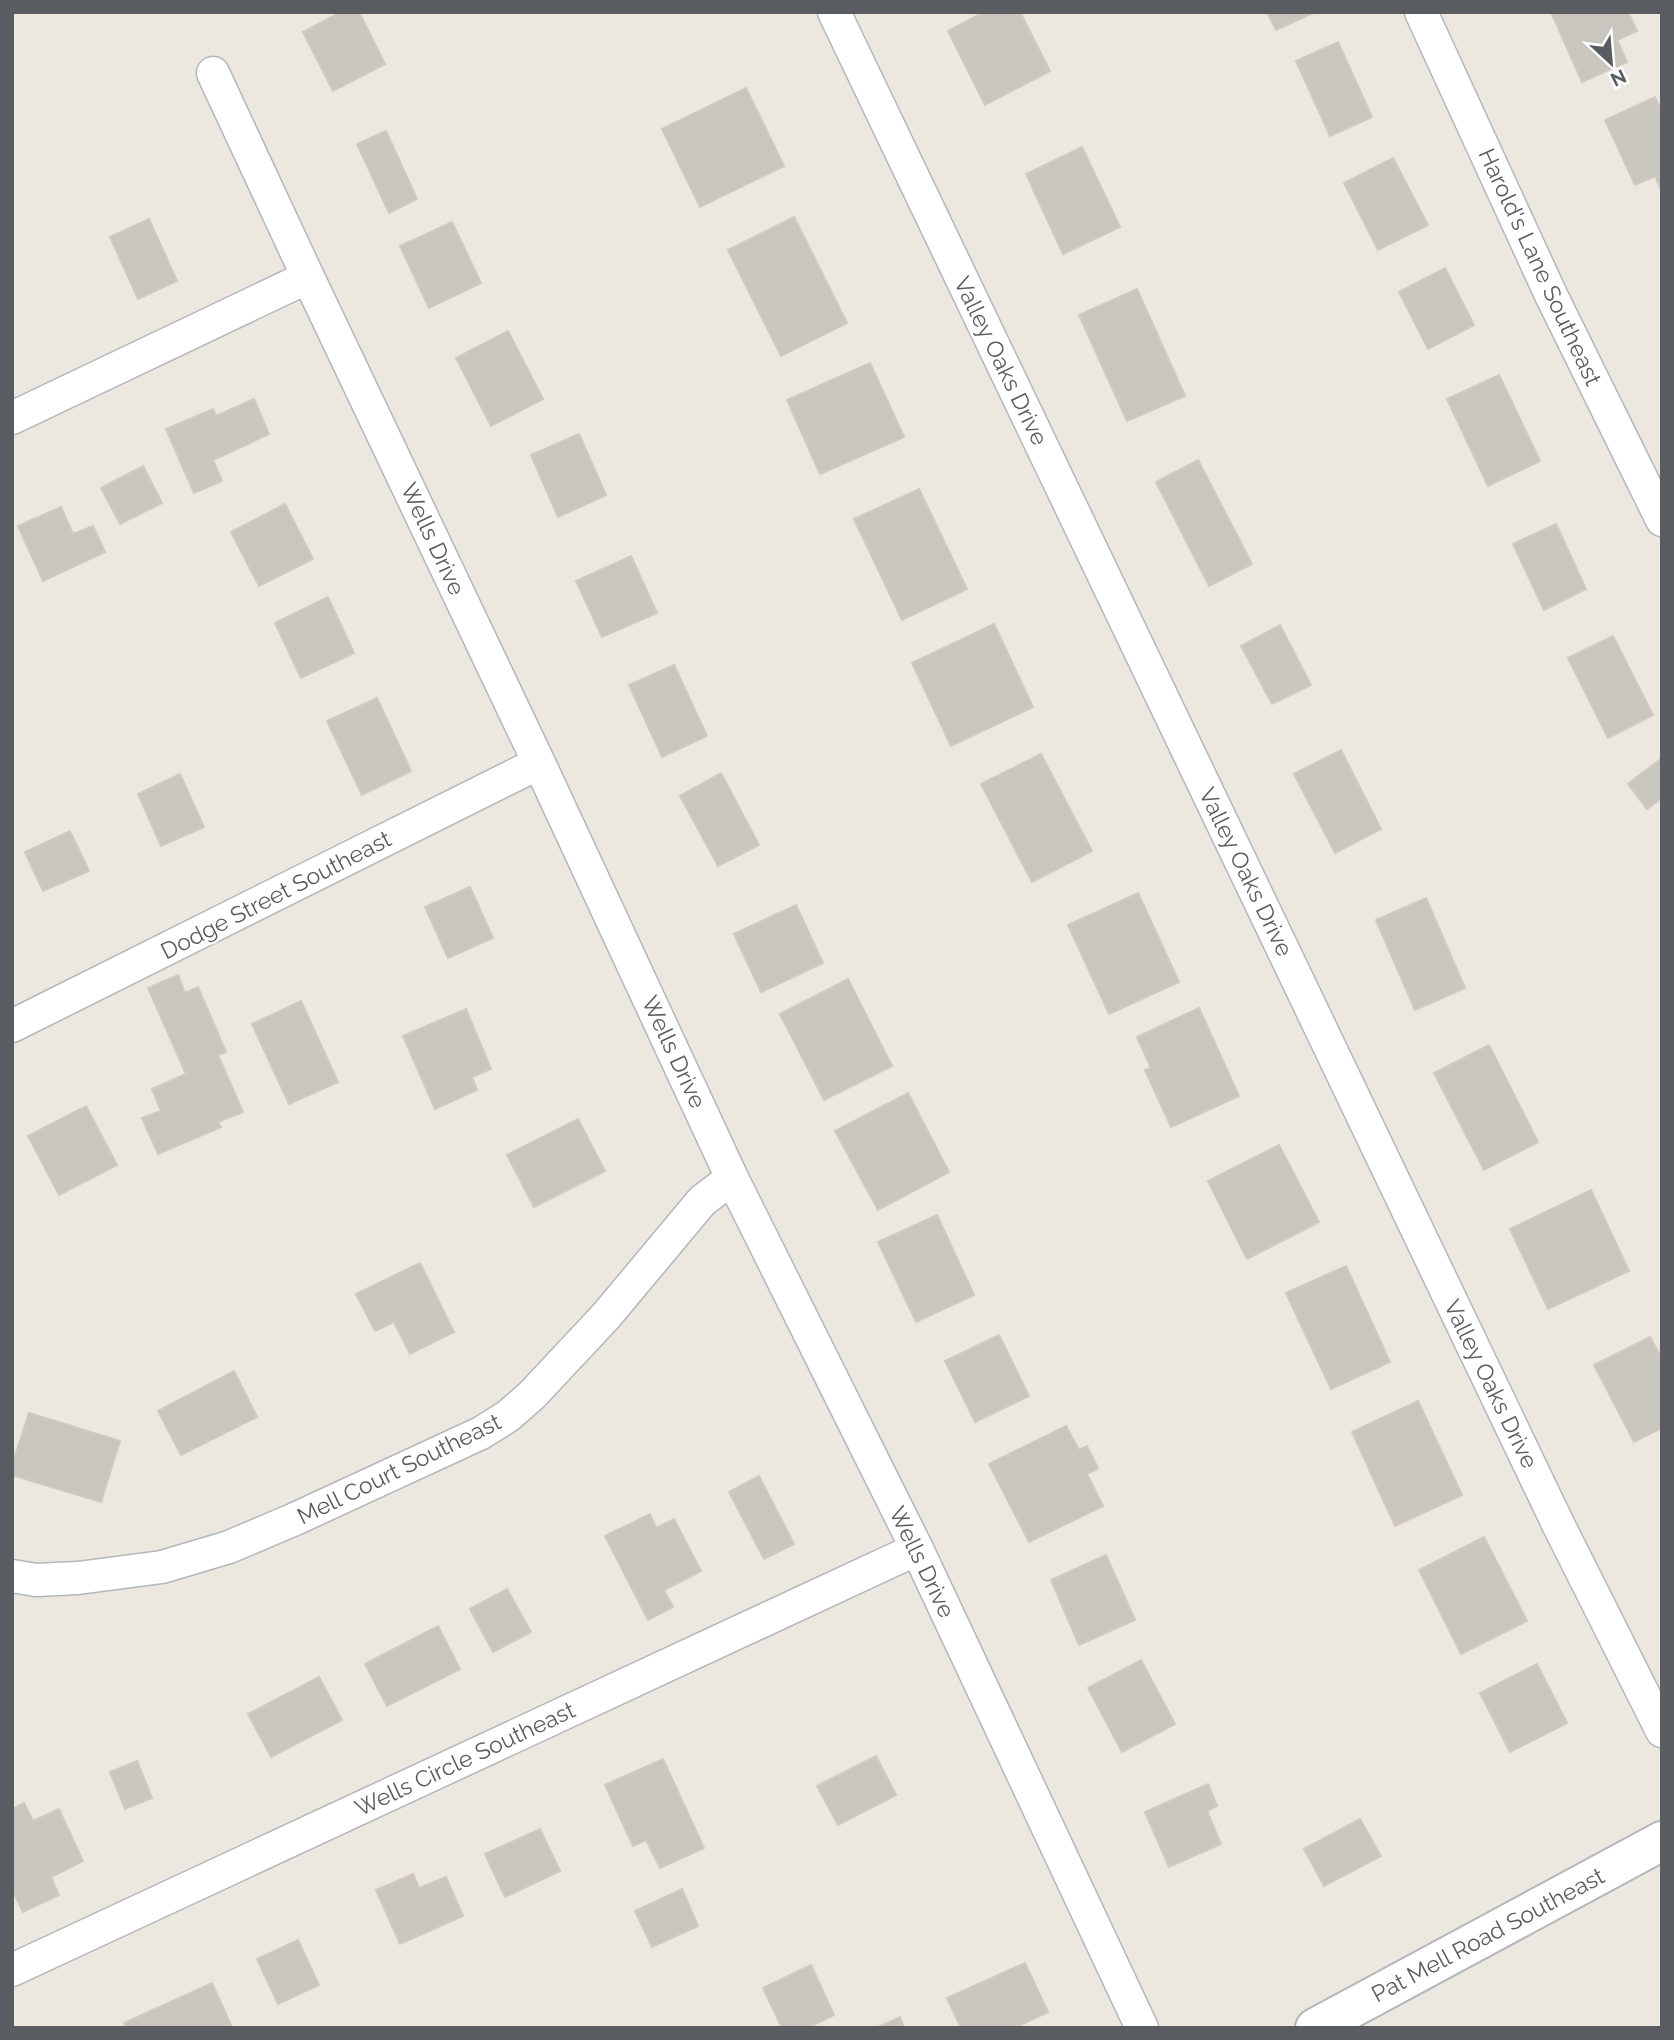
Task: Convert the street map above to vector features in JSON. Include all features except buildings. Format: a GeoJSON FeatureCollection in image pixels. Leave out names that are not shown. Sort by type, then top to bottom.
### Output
{"type":"FeatureCollection","features":[{"type":"Feature","properties":{"kind":"street","name":"Valley Oaks Drive"},"geometry":{"type":"LineString","coordinates":[[834,12],[1552,1511],[1662,1731]]}},
{"type":"Feature","properties":{"kind":"street","name":"Harold's Lane Southeast"},"geometry":{"type":"LineString","coordinates":[[1421,12],[1551,295],[1662,520]]}},
{"type":"Feature","properties":{"kind":"street","name":"Wells Drive"},"geometry":{"type":"LineString","coordinates":[[213,73],[733,1178],[917,1549],[1142,2028]]}},
{"type":"Feature","properties":{"kind":"street"},"geometry":{"type":"LineString","coordinates":[[12,418],[308,276]]}},
{"type":"Feature","properties":{"kind":"street","name":"Dodge Street Southeast"},"geometry":{"type":"LineString","coordinates":[[12,1026],[540,763]]}},
{"type":"Feature","properties":{"kind":"street","name":"Mell Court Southeast"},"geometry":{"type":"LineString","coordinates":[[12,1576],[36,1580],[78,1578],[162,1567],[229,1547],[481,1433],[508,1416],[532,1395],[606,1316],[702,1201],[733,1178]]}},
{"type":"Feature","properties":{"kind":"street","name":"Wells Circle Southeast"},"geometry":{"type":"LineString","coordinates":[[12,1970],[917,1549]]}},
{"type":"Feature","properties":{"kind":"street","name":"Pat Mell Road Southeast"},"geometry":{"type":"LineString","coordinates":[[1315,2028],[1662,1841]]}}]}
